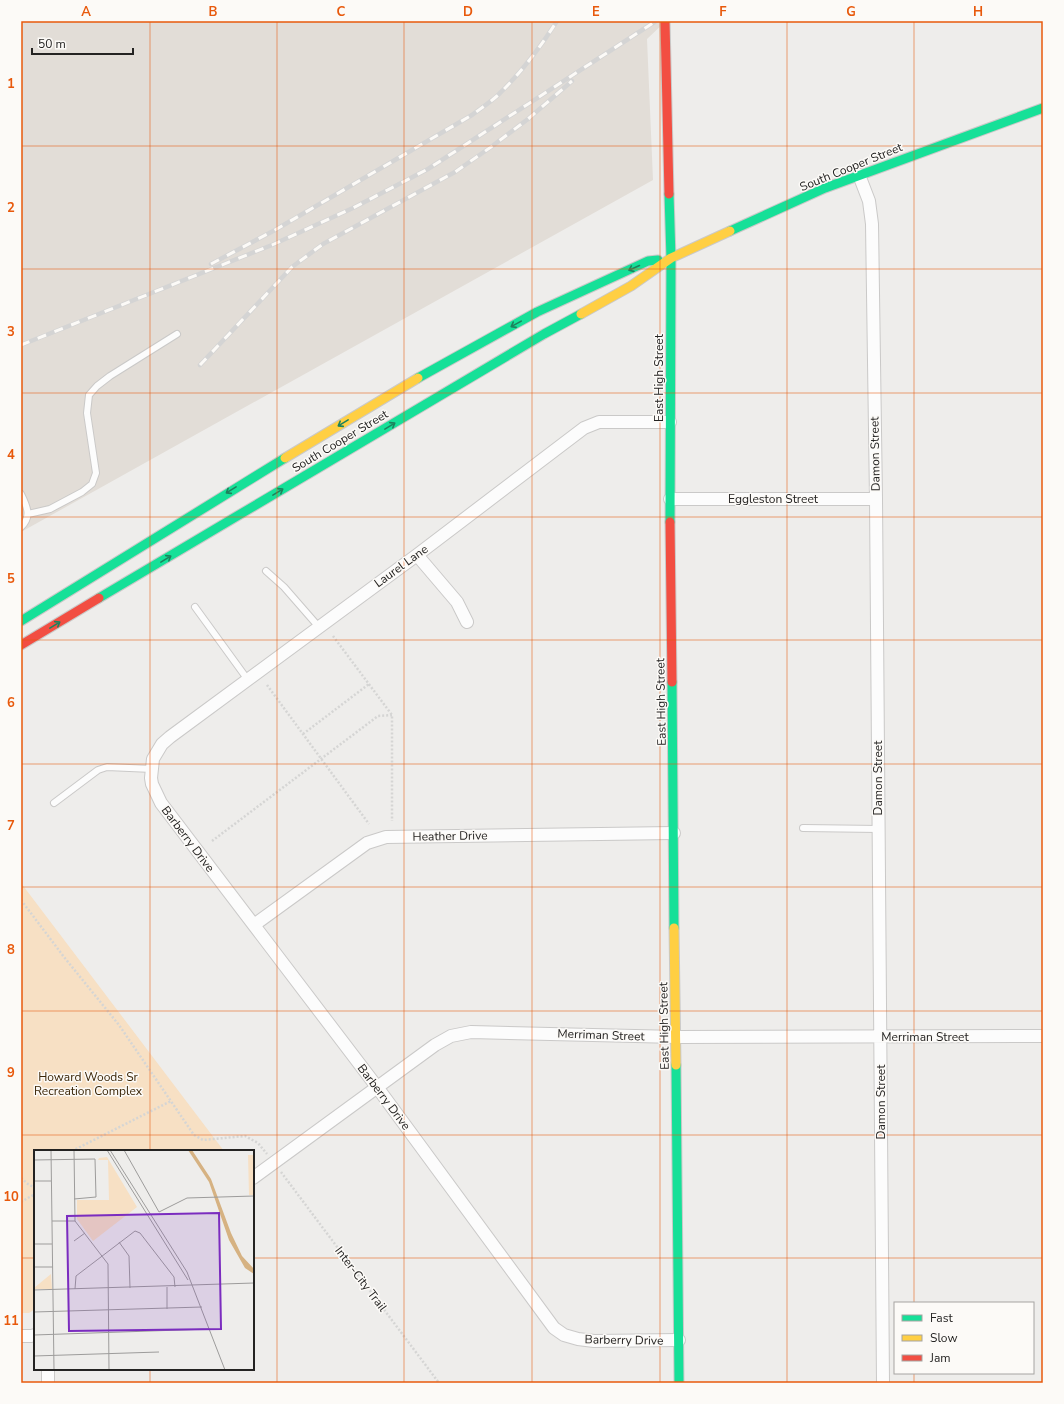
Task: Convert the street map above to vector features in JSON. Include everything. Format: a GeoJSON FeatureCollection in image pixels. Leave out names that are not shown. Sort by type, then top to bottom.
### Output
{"type":"FeatureCollection","features":[{"type":"Feature","properties":{"kind":"main road","name":"East High Street"},"geometry":{"type":"LineString","coordinates":[[665,21],[671,258],[670,499],[677,1037],[679,1383]]}},
{"type":"Feature","properties":{"kind":"main road","name":"South Cooper Street"},"geometry":{"type":"LineString","coordinates":[[21,645],[530,342],[631,286],[671,258],[825,188],[1043,108]]}},
{"type":"Feature","properties":{"kind":"main road","name":"South Cooper Street"},"geometry":{"type":"LineString","coordinates":[[21,621],[248,480],[400,388],[537,312],[648,261],[671,258]]}},
{"type":"Feature","properties":{"kind":"street","name":"Damon Street"},"geometry":{"type":"LineString","coordinates":[[859,175],[869,201],[872,224],[876,499],[883,1383]]}},
{"type":"Feature","properties":{"kind":"street","name":"Laurel Lane"},"geometry":{"type":"LineString","coordinates":[[152,764],[162,744],[170,737],[318,626],[417,555],[584,428],[599,422],[670,422]]}},
{"type":"Feature","properties":{"kind":"street","name":"Eggleston Street"},"geometry":{"type":"LineString","coordinates":[[670,499],[876,499]]}},
{"type":"Feature","properties":{"kind":"street"},"geometry":{"type":"LineString","coordinates":[[417,555],[457,602],[467,622]]}},
{"type":"Feature","properties":{"kind":"street","name":"Barberry Drive"},"geometry":{"type":"LineString","coordinates":[[152,764],[152,784],[161,803],[377,1087],[554,1328],[564,1335],[594,1341],[678,1340]]}},
{"type":"Feature","properties":{"kind":"street","name":"Heather Drive"},"geometry":{"type":"LineString","coordinates":[[254,925],[367,844],[386,837],[674,833]]}},
{"type":"Feature","properties":{"kind":"street","name":"Merriman Street"},"geometry":{"type":"LineString","coordinates":[[254,1177],[435,1045],[451,1036],[471,1032],[677,1037],[880,1038],[1043,1036]]}},
{"type":"Feature","properties":{"kind":"street"},"geometry":{"type":"LineString","coordinates":[[21,1336],[34,1335]]}},
{"type":"Feature","properties":{"kind":"street"},"geometry":{"type":"LineString","coordinates":[[48,1370],[48,1383]]}},
{"type":"Feature","properties":{"kind":"lane"},"geometry":{"type":"LineString","coordinates":[[28,514],[50,509],[82,492],[92,484],[96,473],[87,413],[89,395],[97,386],[110,376],[177,334]]}},
{"type":"Feature","properties":{"kind":"lane"},"geometry":{"type":"LineString","coordinates":[[21,494],[28,514],[26,523],[21,527]]}},
{"type":"Feature","properties":{"kind":"lane"},"geometry":{"type":"LineString","coordinates":[[266,571],[284,587],[318,626]]}},
{"type":"Feature","properties":{"kind":"lane"},"geometry":{"type":"LineString","coordinates":[[195,607],[248,680]]}},
{"type":"Feature","properties":{"kind":"lane"},"geometry":{"type":"LineString","coordinates":[[54,803],[98,770],[108,767],[152,764]]}},
{"type":"Feature","properties":{"kind":"lane"},"geometry":{"type":"LineString","coordinates":[[803,828],[879,828]]}},
{"type":"Feature","properties":{"kind":"path"},"geometry":{"type":"LineString","coordinates":[[333,636],[392,714],[392,821]]}},
{"type":"Feature","properties":{"kind":"path"},"geometry":{"type":"LineString","coordinates":[[303,734],[369,684]]}},
{"type":"Feature","properties":{"kind":"path"},"geometry":{"type":"LineString","coordinates":[[267,685],[369,824]]}},
{"type":"Feature","properties":{"kind":"path"},"geometry":{"type":"LineString","coordinates":[[212,841],[378,716],[392,714]]}},
{"type":"Feature","properties":{"kind":"path"},"geometry":{"type":"LineString","coordinates":[[21,900],[64,957],[119,1025],[194,1135],[203,1140],[246,1136],[258,1143],[263,1148]]}},
{"type":"Feature","properties":{"kind":"path"},"geometry":{"type":"LineString","coordinates":[[74,1150],[171,1101]]}},
{"type":"Feature","properties":{"kind":"path","name":"Inter-City Trail"},"geometry":{"type":"LineString","coordinates":[[283,1176],[439,1383]]}},
{"type":"Feature","properties":{"kind":"path"},"geometry":{"type":"LineString","coordinates":[[21,1178],[34,1187]]}},
{"type":"Feature","properties":{"kind":"path"},"geometry":{"type":"LineString","coordinates":[[21,1202],[34,1195]]}},
{"type":"Feature","properties":{"kind":"shaded area"},"geometry":{"type":"Polygon","coordinates":[[[21,21],[666,21],[647,39],[653,180],[21,532],[21,21]]]}},
{"type":"Feature","properties":{"kind":"green space","name":"Howard Woods Sr Recreation Complex"},"geometry":{"type":"Polygon","coordinates":[[[21,883],[223,1150],[34,1150],[34,1310],[29,1313],[21,1313],[21,883]]]}},
{"type":"Feature","properties":{"kind":"railway"},"geometry":{"type":"LineString","coordinates":[[211,264],[275,230],[472,115],[488,104],[522,70],[557,21]]}},
{"type":"Feature","properties":{"kind":"railway"},"geometry":{"type":"LineString","coordinates":[[21,345],[272,245],[353,208],[428,169],[656,21]]}},
{"type":"Feature","properties":{"kind":"railway"},"geometry":{"type":"LineString","coordinates":[[200,365],[292,267],[323,244],[455,172],[528,119],[572,81]]}},
{"type":"Feature","properties":{"kind":"traffic: fast"},"geometry":{"type":"LineString","coordinates":[[730,231],[825,188],[1043,108]]}},
{"type":"Feature","properties":{"kind":"traffic: fast"},"geometry":{"type":"LineString","coordinates":[[669,194],[671,258],[670,522]]}},
{"type":"Feature","properties":{"kind":"traffic: fast"},"geometry":{"type":"LineString","coordinates":[[418,378],[537,312],[648,261],[658,260]]}},
{"type":"Feature","properties":{"kind":"traffic: fast"},"geometry":{"type":"LineString","coordinates":[[99,598],[544,334],[581,314]]}},
{"type":"Feature","properties":{"kind":"traffic: fast"},"geometry":{"type":"LineString","coordinates":[[21,621],[285,458]]}},
{"type":"Feature","properties":{"kind":"traffic: fast"},"geometry":{"type":"LineString","coordinates":[[672,682],[674,928]]}},
{"type":"Feature","properties":{"kind":"traffic: fast"},"geometry":{"type":"LineString","coordinates":[[676,1065],[679,1383]]}},
{"type":"Feature","properties":{"kind":"traffic: slow"},"geometry":{"type":"LineString","coordinates":[[581,314],[631,286],[671,258],[730,231]]}},
{"type":"Feature","properties":{"kind":"traffic: slow"},"geometry":{"type":"LineString","coordinates":[[285,458],[418,378]]}},
{"type":"Feature","properties":{"kind":"traffic: slow"},"geometry":{"type":"LineString","coordinates":[[674,928],[676,1065]]}},
{"type":"Feature","properties":{"kind":"traffic: jam"},"geometry":{"type":"LineString","coordinates":[[665,21],[669,194]]}},
{"type":"Feature","properties":{"kind":"traffic: jam"},"geometry":{"type":"LineString","coordinates":[[670,522],[672,682]]}},
{"type":"Feature","properties":{"kind":"traffic: jam"},"geometry":{"type":"LineString","coordinates":[[21,645],[99,598]]}}]}
